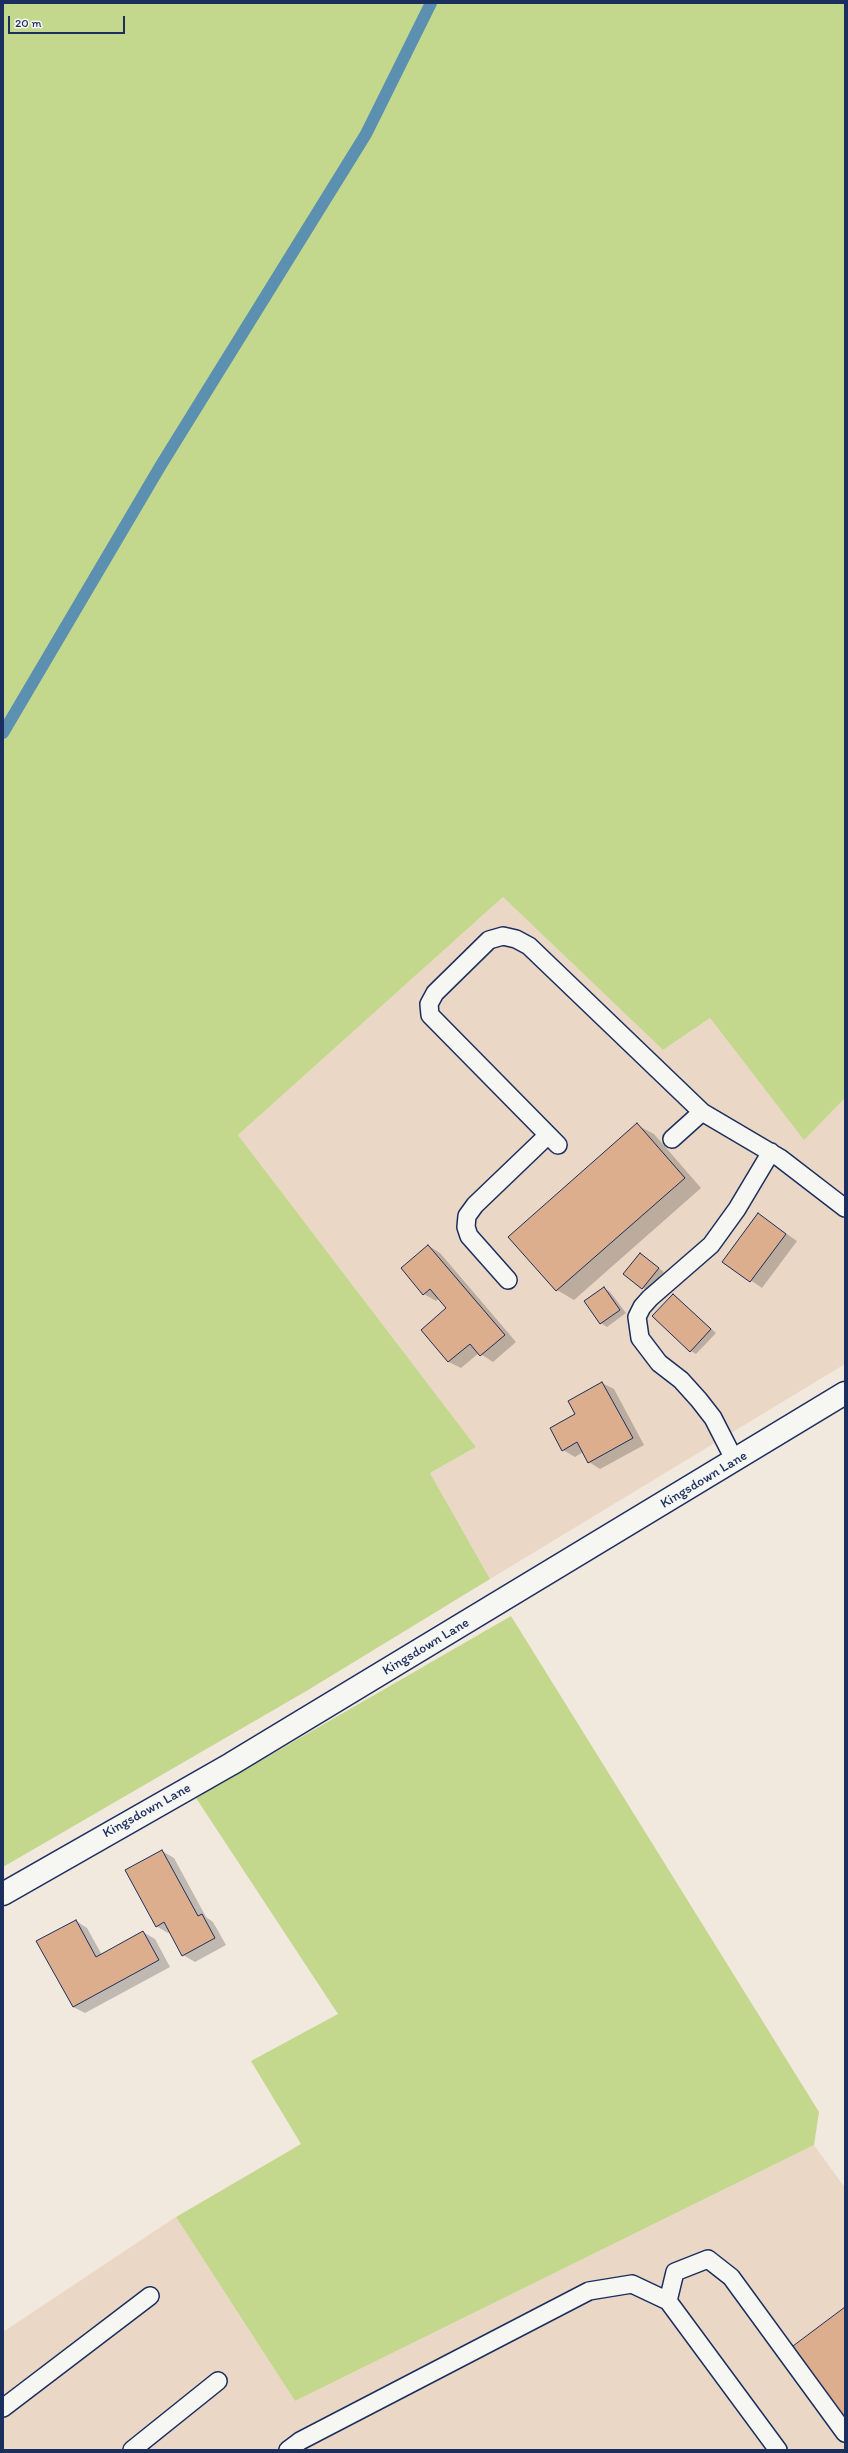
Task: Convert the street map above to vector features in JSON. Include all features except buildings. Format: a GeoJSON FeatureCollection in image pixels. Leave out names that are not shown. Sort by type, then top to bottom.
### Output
{"type":"FeatureCollection","features":[{"type":"Feature","properties":{"kind":"street","name":"Kingsdown Lane"},"geometry":{"type":"LineString","coordinates":[[3,1894],[231,1764],[735,1461],[845,1393]]}},
{"type":"Feature","properties":{"kind":"lane"},"geometry":{"type":"LineString","coordinates":[[508,1280],[469,1236],[466,1227],[467,1216],[475,1205],[553,1140],[430,1015],[429,1004],[435,993],[489,940],[503,936],[516,939],[529,946],[702,1112],[770,1152],[845,1208]]}},
{"type":"Feature","properties":{"kind":"lane"},"geometry":{"type":"LineString","coordinates":[[672,1139],[702,1112]]}},
{"type":"Feature","properties":{"kind":"lane"},"geometry":{"type":"LineString","coordinates":[[735,1461],[712,1418],[699,1400],[680,1380],[659,1363],[640,1338],[637,1317],[642,1307],[650,1298],[710,1244],[737,1209],[770,1152]]}},
{"type":"Feature","properties":{"kind":"lane"},"geometry":{"type":"LineString","coordinates":[[668,2301],[675,2272],[708,2259],[731,2277],[845,2433]]}},
{"type":"Feature","properties":{"kind":"lane"},"geometry":{"type":"LineString","coordinates":[[288,2450],[300,2441],[589,2291],[632,2284],[668,2301],[778,2450]]}},
{"type":"Feature","properties":{"kind":"lane"},"geometry":{"type":"LineString","coordinates":[[3,2408],[150,2296]]}},
{"type":"Feature","properties":{"kind":"lane"},"geometry":{"type":"LineString","coordinates":[[132,2450],[218,2381]]}},
{"type":"Feature","properties":{"kind":"shaded area"},"geometry":{"type":"Polygon","coordinates":[[[503,897],[663,1050],[710,1018],[804,1139],[845,1098],[845,1364],[490,1579],[430,1473],[476,1447],[238,1135],[503,897]]]}},
{"type":"Feature","properties":{"kind":"shaded area"},"geometry":{"type":"Polygon","coordinates":[[[814,2145],[845,2188],[845,2450],[3,2450],[3,2332],[176,2217],[295,2401],[814,2145]]]}},
{"type":"Feature","properties":{"kind":"green space"},"geometry":{"type":"Polygon","coordinates":[[[3,3],[845,3],[845,1098],[804,1140],[710,1018],[663,1050],[503,897],[238,1135],[476,1447],[430,1473],[490,1579],[308,1690],[3,1867],[3,3]]]}},
{"type":"Feature","properties":{"kind":"green space"},"geometry":{"type":"Polygon","coordinates":[[[511,1616],[819,2112],[814,2145],[295,2401],[176,2217],[301,2144],[251,2061],[338,2014],[196,1798],[511,1616]]]}},
{"type":"Feature","properties":{"kind":"waterway"},"geometry":{"type":"LineString","coordinates":[[3,733],[161,465],[366,134],[431,3]]}}]}
